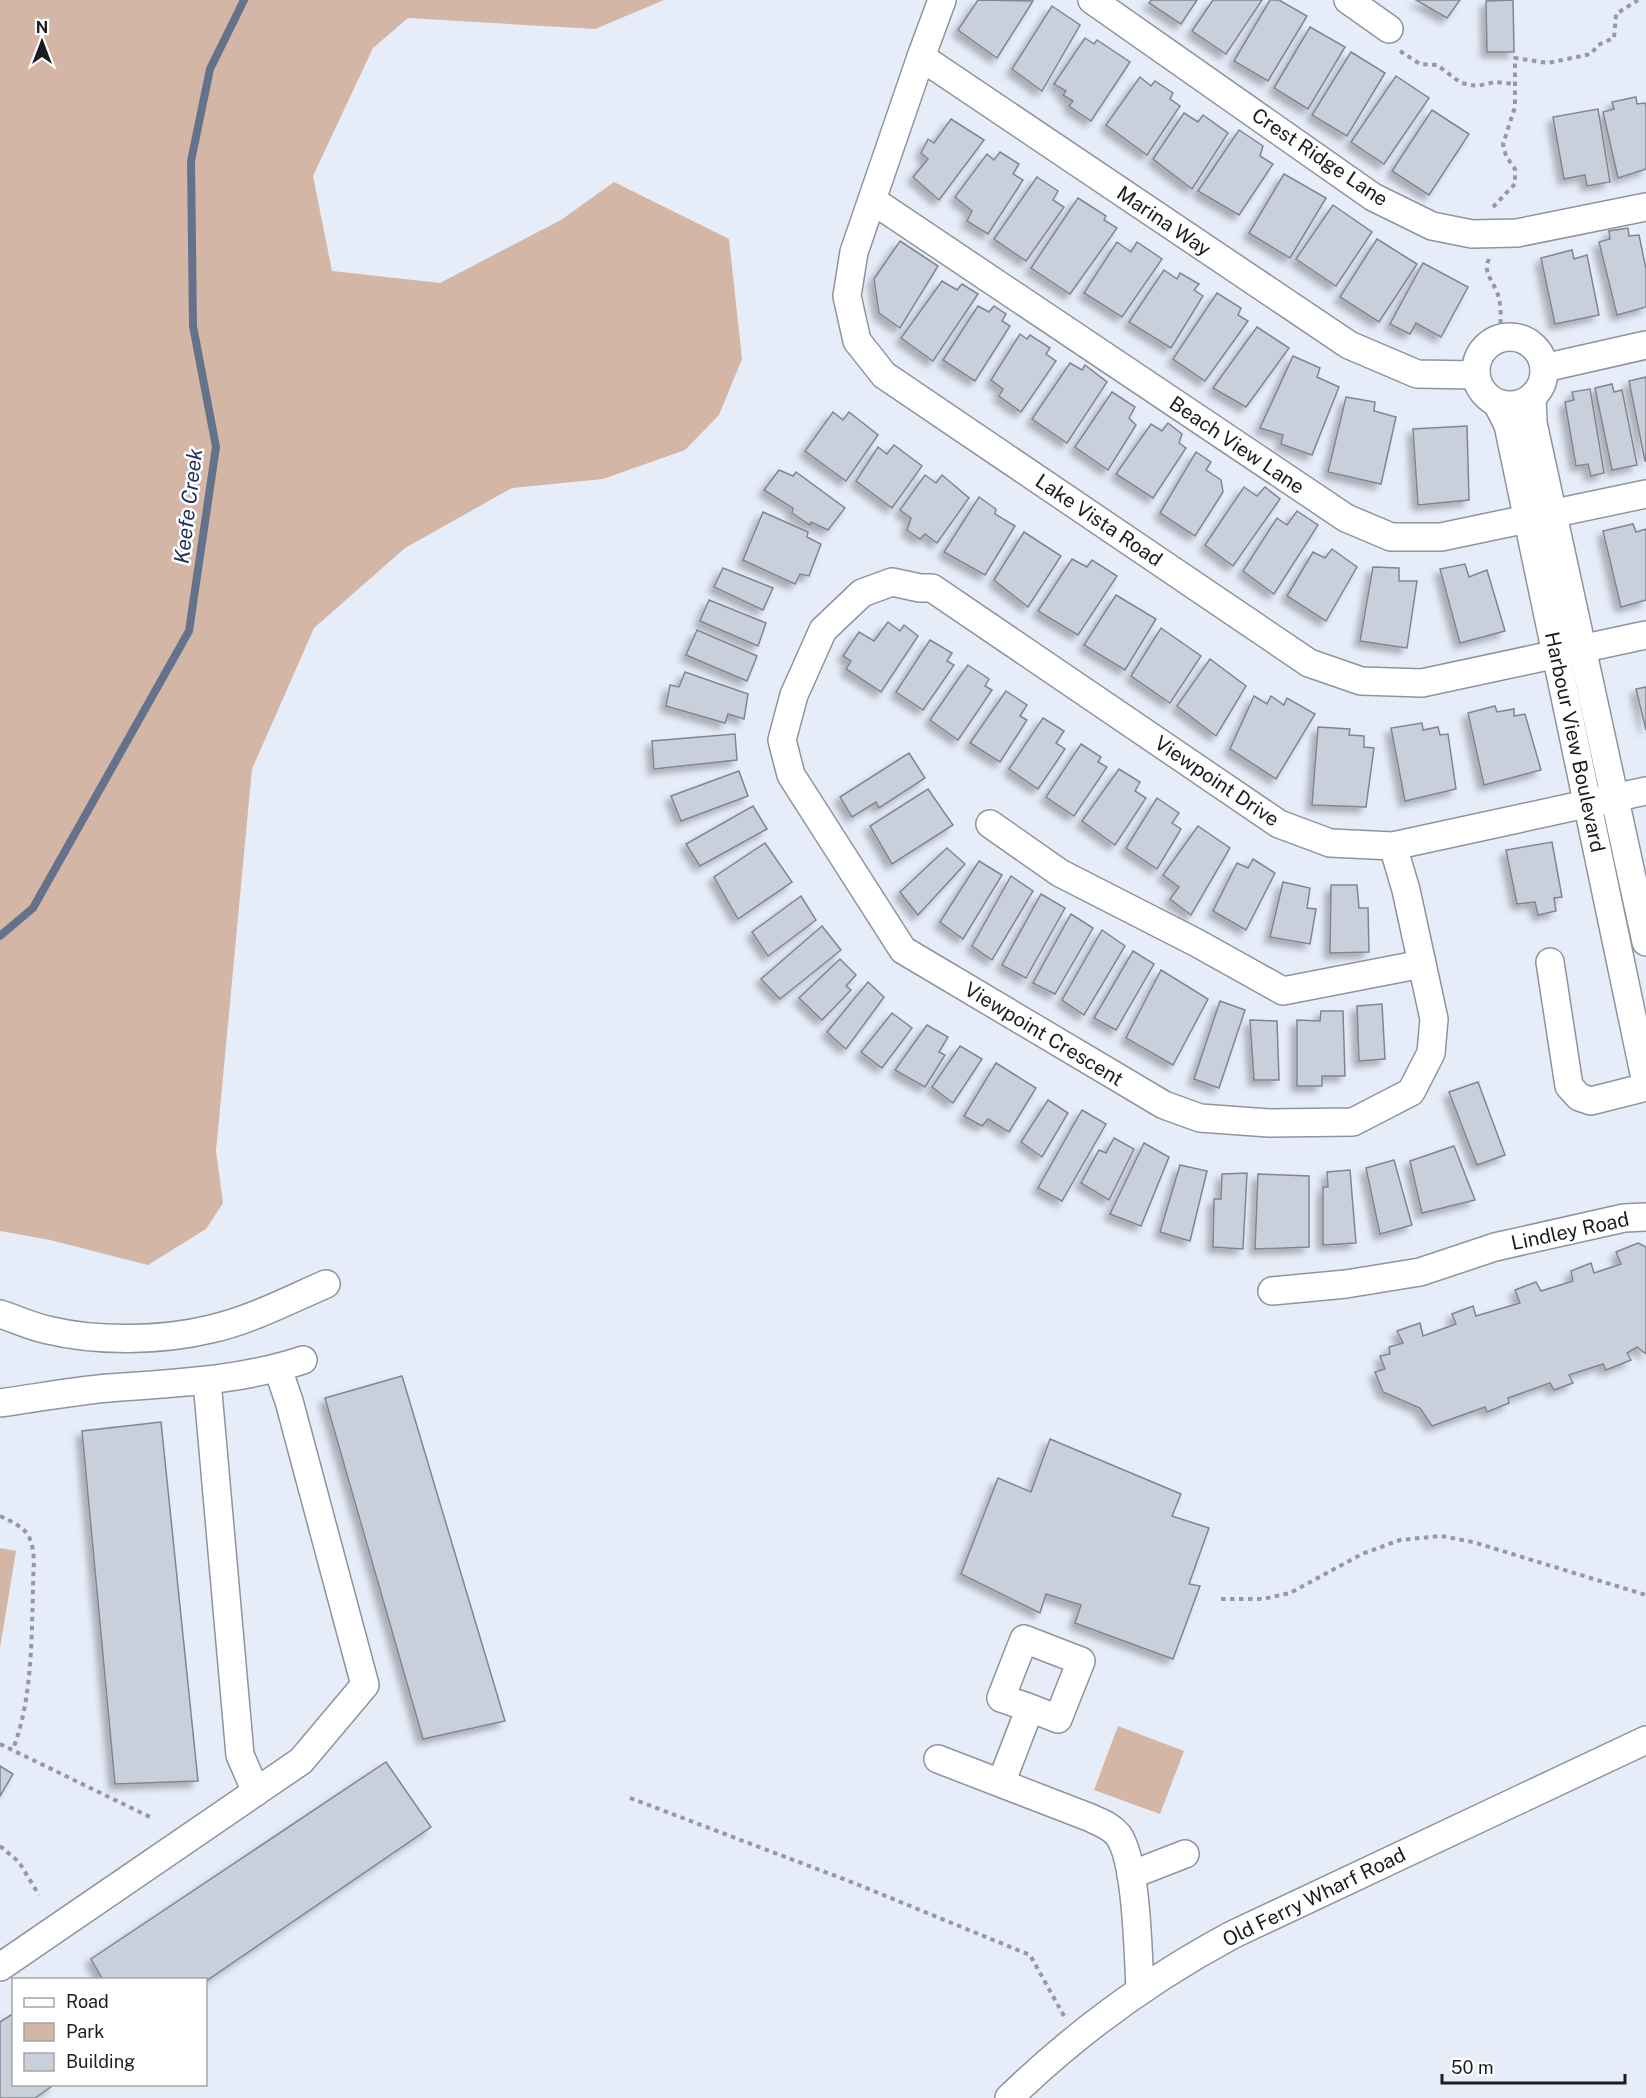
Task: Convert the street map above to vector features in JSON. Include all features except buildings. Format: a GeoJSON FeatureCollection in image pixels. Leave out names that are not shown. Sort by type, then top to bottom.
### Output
{"type":"FeatureCollection","features":[{"type":"Feature","properties":{"kind":"street"},"geometry":{"type":"LineString","coordinates":[[921,57],[942,0]]}},
{"type":"Feature","properties":{"kind":"street","name":"Crest Ridge Lane"},"geometry":{"type":"LineString","coordinates":[[1092,0],[1373,197],[1432,226],[1472,234],[1517,233],[1646,207]]}},
{"type":"Feature","properties":{"kind":"street"},"geometry":{"type":"LineString","coordinates":[[1348,0],[1389,29]]}},
{"type":"Feature","properties":{"kind":"street","name":"Lake Vista Road"},"geometry":{"type":"LineString","coordinates":[[921,57],[854,252],[847,296],[857,341],[884,375],[1309,663],[1361,681],[1422,683],[1646,635]]}},
{"type":"Feature","properties":{"kind":"street","name":"Marina Way"},"geometry":{"type":"LineString","coordinates":[[921,57],[1349,345],[1417,374],[1476,375]]}},
{"type":"Feature","properties":{"kind":"street","name":"Beach View Lane"},"geometry":{"type":"LineString","coordinates":[[872,200],[1346,519],[1391,537],[1441,537],[1646,494]]}},
{"type":"Feature","properties":{"kind":"street"},"geometry":{"type":"LineString","coordinates":[[1511,337],[1533,346],[1544,368],[1540,388],[1532,397],[1520,404],[1497,403],[1486,396],[1479,387],[1476,367],[1479,356],[1490,344],[1500,339],[1511,337]]}},
{"type":"Feature","properties":{"kind":"street"},"geometry":{"type":"LineString","coordinates":[[1544,368],[1646,345]]}},
{"type":"Feature","properties":{"kind":"street","name":"Harbour View Boulevard"},"geometry":{"type":"LineString","coordinates":[[1532,397],[1540,516]]}},
{"type":"Feature","properties":{"kind":"street","name":"Harbour View Boulevard"},"geometry":{"type":"LineString","coordinates":[[1497,403],[1509,425],[1540,516],[1569,651],[1588,804],[1646,1085]]}},
{"type":"Feature","properties":{"kind":"street","name":"Viewpoint Crescent"},"geometry":{"type":"LineString","coordinates":[[932,588],[891,582],[862,593],[823,630],[794,695],[782,740],[791,775],[903,950],[1164,1106],[1200,1118],[1269,1123],[1353,1122],[1411,1092],[1431,1053],[1434,1019],[1406,890],[1393,846]]}},
{"type":"Feature","properties":{"kind":"street","name":"Viewpoint Drive"},"geometry":{"type":"LineString","coordinates":[[932,588],[1280,824],[1330,843],[1393,846],[1646,792]]}},
{"type":"Feature","properties":{"kind":"street","name":"Harbour View Boulevard"},"geometry":{"type":"LineString","coordinates":[[1569,651],[1615,798],[1646,942]]}},
{"type":"Feature","properties":{"kind":"street"},"geometry":{"type":"LineString","coordinates":[[990,824],[1060,873],[1197,943],[1283,991],[1422,964]]}},
{"type":"Feature","properties":{"kind":"street"},"geometry":{"type":"LineString","coordinates":[[1550,962],[1569,1086],[1579,1097],[1591,1101],[1646,1085]]}},
{"type":"Feature","properties":{"kind":"street","name":"Lindley Road"},"geometry":{"type":"LineString","coordinates":[[1272,1291],[1346,1284],[1420,1272],[1495,1247],[1624,1218],[1646,1217]]}},
{"type":"Feature","properties":{"kind":"street"},"geometry":{"type":"LineString","coordinates":[[0,1314],[47,1330],[102,1338],[161,1337],[212,1329],[255,1315],[326,1284]]}},
{"type":"Feature","properties":{"kind":"street"},"geometry":{"type":"LineString","coordinates":[[0,1403],[105,1388],[207,1381],[278,1369],[303,1360]]}},
{"type":"Feature","properties":{"kind":"street"},"geometry":{"type":"LineString","coordinates":[[0,1966],[301,1761],[365,1685],[289,1401],[278,1369]]}},
{"type":"Feature","properties":{"kind":"street"},"geometry":{"type":"LineString","coordinates":[[207,1381],[240,1755],[256,1792]]}},
{"type":"Feature","properties":{"kind":"street"},"geometry":{"type":"LineString","coordinates":[[1001,1784],[1030,1708]]}},
{"type":"Feature","properties":{"kind":"street","name":"Old Ferry Wharf Road"},"geometry":{"type":"LineString","coordinates":[[1009,2098],[1076,2038],[1140,1989],[1189,1958],[1232,1935],[1646,1740]]}},
{"type":"Feature","properties":{"kind":"street"},"geometry":{"type":"LineString","coordinates":[[938,1759],[1110,1827],[1125,1846],[1131,1875],[1140,1989]]}},
{"type":"Feature","properties":{"kind":"street"},"geometry":{"type":"LineString","coordinates":[[1131,1875],[1185,1854]]}},
{"type":"Feature","properties":{"kind":"path"},"geometry":{"type":"LineString","coordinates":[[1500,339],[1500,302],[1487,275],[1486,266],[1491,253],[1493,208],[1515,184],[1515,168],[1506,156],[1503,144],[1515,107],[1515,58],[1548,63],[1591,54],[1598,45],[1614,38],[1616,14],[1638,0]]}},
{"type":"Feature","properties":{"kind":"path"},"geometry":{"type":"LineString","coordinates":[[1389,29],[1388,44],[1420,64],[1437,65],[1461,83],[1477,86],[1495,82],[1515,84]]}},
{"type":"Feature","properties":{"kind":"path"},"geometry":{"type":"LineString","coordinates":[[0,1516],[18,1525],[33,1541],[27,1701],[13,1749]]}},
{"type":"Feature","properties":{"kind":"path"},"geometry":{"type":"LineString","coordinates":[[1221,1599],[1263,1599],[1290,1593],[1362,1554],[1400,1539],[1441,1536],[1473,1542],[1646,1595]]}},
{"type":"Feature","properties":{"kind":"path"},"geometry":{"type":"LineString","coordinates":[[0,1744],[152,1818]]}},
{"type":"Feature","properties":{"kind":"path"},"geometry":{"type":"LineString","coordinates":[[630,1798],[854,1882],[1030,1955],[1076,2038]]}},
{"type":"Feature","properties":{"kind":"path"},"geometry":{"type":"LineString","coordinates":[[0,1846],[19,1862],[39,1895]]}},
{"type":"Feature","properties":{"kind":"green space"},"geometry":{"type":"Polygon","coordinates":[[[0,0],[664,0],[595,29],[408,18],[373,48],[313,176],[332,271],[440,283],[561,220],[614,182],[729,239],[742,359],[719,415],[685,450],[603,479],[512,488],[405,548],[314,628],[252,769],[216,1151],[223,1203],[206,1229],[148,1265],[50,1240],[0,1231],[0,0]]]}},
{"type":"Feature","properties":{"kind":"green space"},"geometry":{"type":"Polygon","coordinates":[[[0,1548],[16,1551],[0,1648],[0,1548]]]}},
{"type":"Feature","properties":{"kind":"green space"},"geometry":{"type":"Polygon","coordinates":[[[1118,1726],[1184,1751],[1160,1814],[1094,1790],[1118,1726]]]}},
{"type":"Feature","properties":{"kind":"waterway","name":"Keefe Creek"},"geometry":{"type":"LineString","coordinates":[[0,936],[33,908],[189,631],[216,447],[193,326],[191,161],[210,69],[244,0]]}}]}
